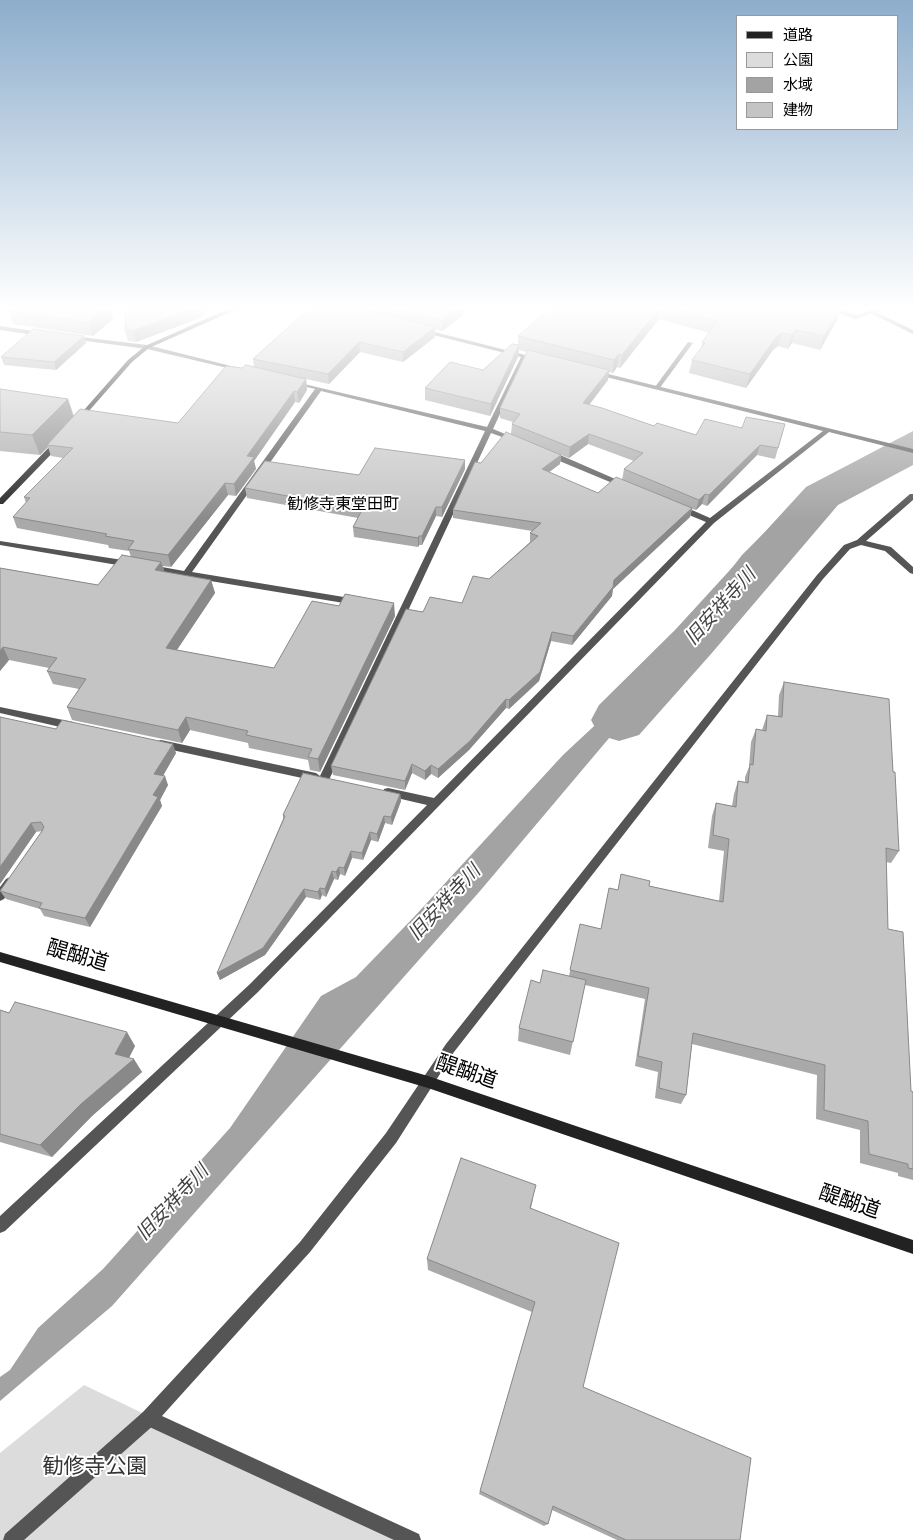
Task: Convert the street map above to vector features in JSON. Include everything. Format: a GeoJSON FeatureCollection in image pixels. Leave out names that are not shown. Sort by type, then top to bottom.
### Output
{"type":"FeatureCollection","features":[{"type":"Feature","properties":{"kind":"main road"},"geometry":{"type":"LineString","coordinates":[[75,424],[115,378]]}},
{"type":"Feature","properties":{"kind":"main road"},"geometry":{"type":"LineString","coordinates":[[0,502],[63,438]]}},
{"type":"Feature","properties":{"kind":"main road","name":"醍醐道"},"geometry":{"type":"LineString","coordinates":[[0,957],[428,1082],[913,1247]]}},
{"type":"Feature","properties":{"kind":"street"},"geometry":{"type":"LineString","coordinates":[[152,743],[328,780],[404,610],[514,378]]}},
{"type":"Feature","properties":{"kind":"street"},"geometry":{"type":"LineString","coordinates":[[616,378],[913,451]]}},
{"type":"Feature","properties":{"kind":"street"},"geometry":{"type":"LineString","coordinates":[[658,388],[665,378]]}},
{"type":"Feature","properties":{"kind":"street"},"geometry":{"type":"LineString","coordinates":[[281,379],[489,430],[524,444]]}},
{"type":"Feature","properties":{"kind":"street"},"geometry":{"type":"LineString","coordinates":[[186,574],[320,389]]}},
{"type":"Feature","properties":{"kind":"street"},"geometry":{"type":"LineString","coordinates":[[0,1226],[220,1021],[316,926],[434,802],[711,521],[828,430]]}},
{"type":"Feature","properties":{"kind":"street"},"geometry":{"type":"LineString","coordinates":[[541,450],[630,487]]}},
{"type":"Feature","properties":{"kind":"street"},"geometry":{"type":"LineString","coordinates":[[11,1540],[149,1418],[305,1247],[391,1138],[450,1048],[820,577],[847,547],[860,542],[913,496]]}},
{"type":"Feature","properties":{"kind":"street"},"geometry":{"type":"LineString","coordinates":[[675,506],[711,521]]}},
{"type":"Feature","properties":{"kind":"street"},"geometry":{"type":"LineString","coordinates":[[860,542],[888,549],[913,571]]}},
{"type":"Feature","properties":{"kind":"street"},"geometry":{"type":"LineString","coordinates":[[0,543],[137,566]]}},
{"type":"Feature","properties":{"kind":"street"},"geometry":{"type":"LineString","coordinates":[[146,567],[366,604]]}},
{"type":"Feature","properties":{"kind":"street"},"geometry":{"type":"LineString","coordinates":[[394,608],[404,610]]}},
{"type":"Feature","properties":{"kind":"street"},"geometry":{"type":"LineString","coordinates":[[0,710],[86,728]]}},
{"type":"Feature","properties":{"kind":"street"},"geometry":{"type":"LineString","coordinates":[[379,790],[434,802]]}},
{"type":"Feature","properties":{"kind":"street"},"geometry":{"type":"LineString","coordinates":[[0,896],[16,874]]}},
{"type":"Feature","properties":{"kind":"street"},"geometry":{"type":"LineString","coordinates":[[149,1418],[413,1540]]}},
{"type":"Feature","properties":{"kind":"green space","name":"勧修寺公園"},"geometry":{"type":"Polygon","coordinates":[[[84,1385],[406,1540],[0,1540],[0,1453],[84,1385]]]}},
{"type":"Feature","properties":{"kind":"water"},"geometry":{"type":"Polygon","coordinates":[[[913,431],[913,446],[885,458],[845,488],[802,510],[772,539],[675,660],[480,891],[112,1306],[0,1401],[0,1377],[10,1370],[38,1328],[103,1269],[230,1128],[321,996],[356,977],[413,918],[563,755],[607,714],[655,650],[678,630],[711,595],[742,555],[761,536],[810,491],[864,457],[913,431]]]}},
{"type":"Feature","properties":{"kind":"building"},"geometry":{"type":"Polygon","coordinates":[[[216,378],[306,379],[297,392],[294,391],[247,456],[254,457],[234,484],[225,483],[168,555],[128,549],[134,541],[105,536],[107,534],[13,517],[30,498],[24,497],[73,448],[47,445],[80,409],[178,423],[216,378]]]}},
{"type":"Feature","properties":{"kind":"building"},"geometry":{"type":"Polygon","coordinates":[[[435,378],[503,378],[491,404],[425,388],[435,378]]]}},
{"type":"Feature","properties":{"kind":"building"},"geometry":{"type":"Polygon","coordinates":[[[515,378],[603,378],[583,403],[654,426],[657,423],[696,435],[705,419],[742,428],[746,417],[785,424],[778,448],[760,445],[709,495],[705,494],[699,500],[624,469],[643,453],[589,434],[570,447],[512,424],[520,414],[500,408],[515,378]]]}},
{"type":"Feature","properties":{"kind":"building"},"geometry":{"type":"Polygon","coordinates":[[[0,389],[68,399],[32,435],[0,432],[0,389]]]}},
{"type":"Feature","properties":{"kind":"building"},"geometry":{"type":"Polygon","coordinates":[[[506,432],[561,455],[542,469],[598,493],[616,477],[692,508],[614,580],[613,587],[573,636],[552,632],[540,672],[509,700],[506,699],[470,741],[438,769],[431,765],[425,771],[412,764],[405,781],[331,766],[406,609],[423,612],[430,597],[462,603],[473,576],[489,579],[538,536],[530,533],[541,523],[453,510],[475,462],[481,463],[506,432]]]}},
{"type":"Feature","properties":{"kind":"building"},"geometry":{"type":"Polygon","coordinates":[[[375,448],[465,460],[442,507],[436,507],[422,536],[418,538],[353,527],[362,510],[245,488],[265,461],[359,475],[375,448]]]}},
{"type":"Feature","properties":{"kind":"building"},"geometry":{"type":"Polygon","coordinates":[[[122,555],[161,562],[155,570],[211,580],[166,648],[274,668],[312,601],[339,606],[345,594],[394,603],[318,759],[308,757],[312,749],[246,735],[248,731],[186,717],[178,730],[67,707],[86,679],[47,671],[57,658],[3,647],[0,651],[0,568],[98,585],[122,555]]]}},
{"type":"Feature","properties":{"kind":"building"},"geometry":{"type":"Polygon","coordinates":[[[784,682],[889,699],[899,851],[886,848],[888,929],[903,932],[911,1091],[913,1092],[913,1169],[908,1168],[908,1164],[869,1154],[868,1121],[824,1110],[825,1065],[693,1033],[686,1095],[659,1088],[662,1062],[638,1056],[649,988],[570,970],[580,924],[601,929],[609,888],[618,890],[621,874],[650,881],[649,886],[723,902],[729,839],[713,835],[716,803],[736,807],[738,781],[748,783],[750,764],[753,765],[756,729],[766,731],[767,715],[782,717],[784,682]]]}},
{"type":"Feature","properties":{"kind":"building"},"geometry":{"type":"Polygon","coordinates":[[[0,717],[56,729],[62,720],[173,744],[154,774],[165,776],[153,795],[158,797],[85,918],[39,908],[42,903],[0,891],[44,827],[41,822],[31,823],[0,867],[0,717]]]}},
{"type":"Feature","properties":{"kind":"building"},"geometry":{"type":"Polygon","coordinates":[[[303,773],[400,794],[391,817],[384,816],[377,834],[370,832],[362,853],[351,851],[344,868],[339,867],[336,872],[332,871],[325,889],[320,888],[318,892],[304,889],[263,948],[217,973],[285,816],[283,815],[303,773]]]}},
{"type":"Feature","properties":{"kind":"building"},"geometry":{"type":"Polygon","coordinates":[[[543,970],[586,980],[573,1042],[519,1028],[531,980],[540,983],[543,970]]]}},
{"type":"Feature","properties":{"kind":"building"},"geometry":{"type":"Polygon","coordinates":[[[15,1002],[127,1032],[115,1054],[134,1059],[81,1104],[40,1145],[0,1134],[0,1010],[9,1013],[15,1002]]]}},
{"type":"Feature","properties":{"kind":"building"},"geometry":{"type":"Polygon","coordinates":[[[461,1158],[536,1185],[530,1208],[619,1243],[583,1387],[751,1458],[740,1540],[626,1540],[553,1506],[548,1524],[480,1491],[535,1302],[427,1259],[461,1158]]]}},
{"type":"Feature","properties":{"kind":"waterway","name":"旧安祥寺川"},"geometry":{"type":"LineString","coordinates":[[619,720],[693,642],[822,496],[913,448]]}},
{"type":"Feature","properties":{"kind":"district","name":"勧修寺東堂田町"},"geometry":{"type":"Point","coordinates":[343,506]}}]}
